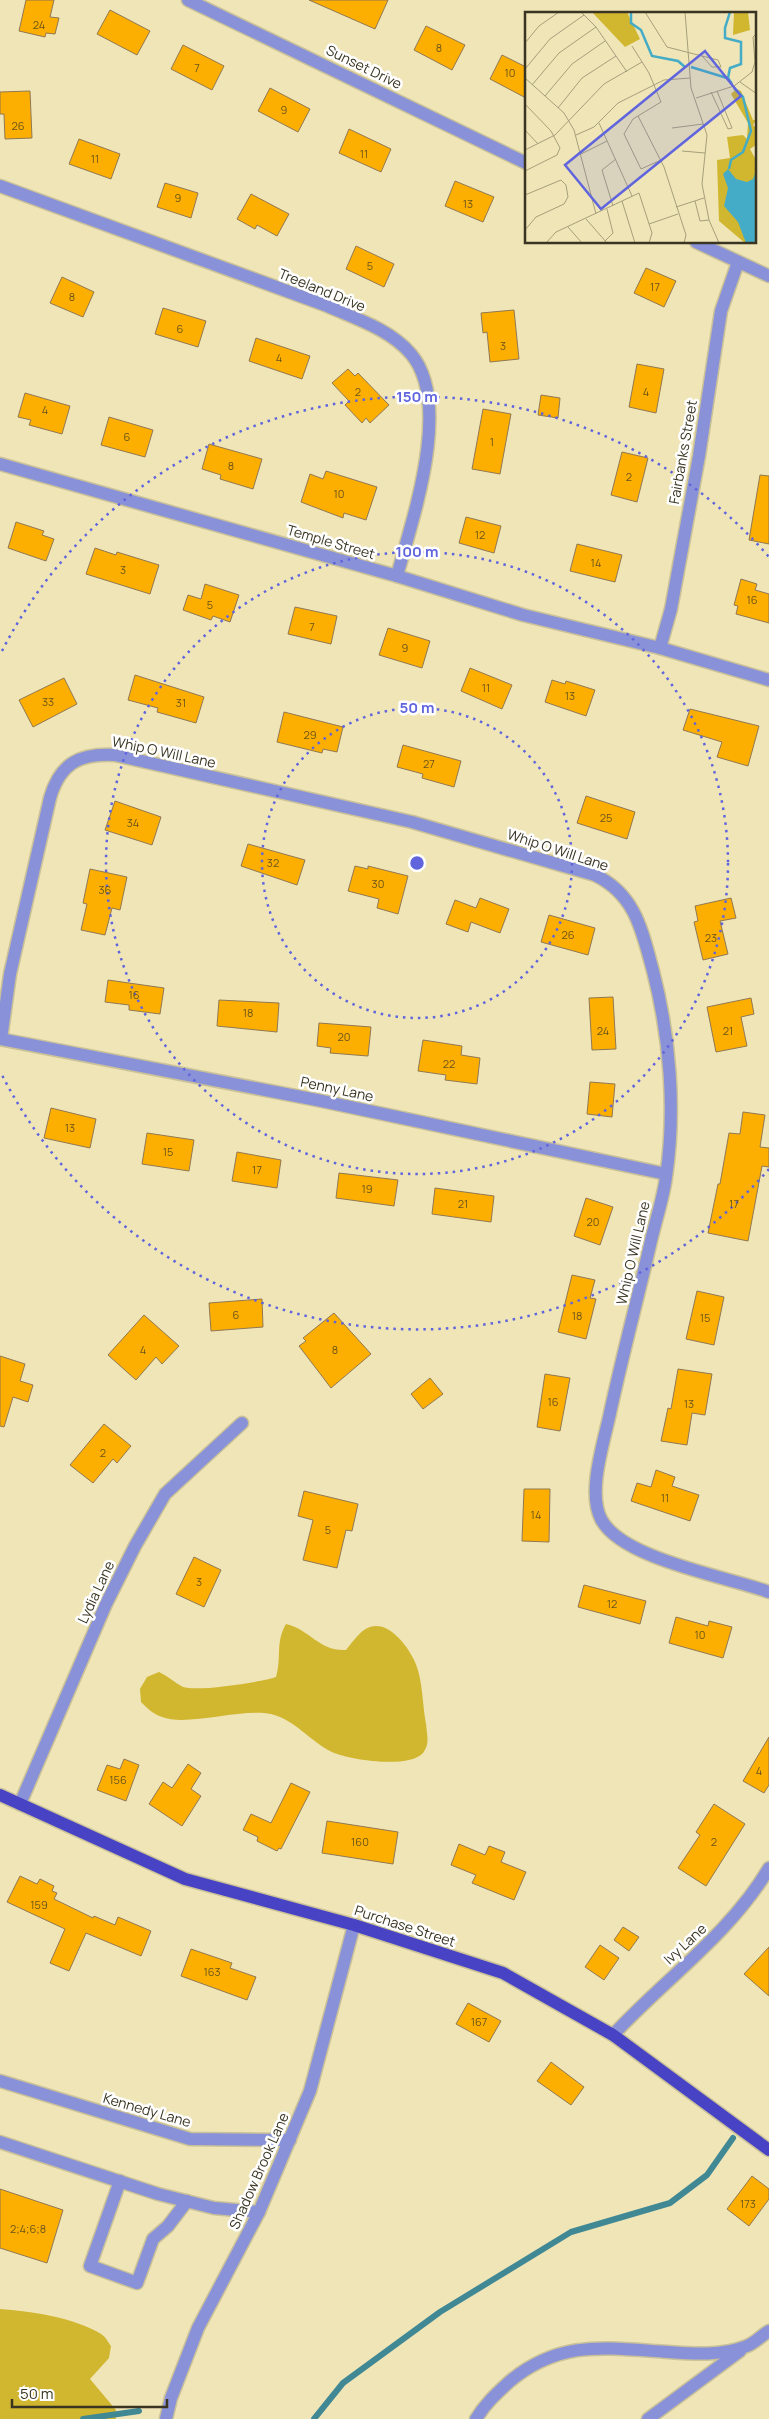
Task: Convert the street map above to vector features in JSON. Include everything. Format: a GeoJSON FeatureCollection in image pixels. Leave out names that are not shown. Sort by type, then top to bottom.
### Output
{"type":"FeatureCollection","features":[{"type":"Feature","properties":{"kind":"main road","name":"Purchase Street"},"geometry":{"type":"LineString","coordinates":[[0,1795],[185,1879],[354,1925],[503,1973],[613,2035],[769,2150]]}},
{"type":"Feature","properties":{"kind":"street","name":"Sunset Drive"},"geometry":{"type":"LineString","coordinates":[[188,0],[525,163]]}},
{"type":"Feature","properties":{"kind":"street","name":"Treeland Drive"},"geometry":{"type":"LineString","coordinates":[[0,186],[325,305],[377,328],[411,354],[424,375],[430,402],[421,484],[397,576]]}},
{"type":"Feature","properties":{"kind":"street"},"geometry":{"type":"LineString","coordinates":[[700,244],[769,276]]}},
{"type":"Feature","properties":{"kind":"street","name":"Fairbanks Street"},"geometry":{"type":"LineString","coordinates":[[660,648],[674,590],[699,456],[721,311],[738,262]]}},
{"type":"Feature","properties":{"kind":"street","name":"Temple Street"},"geometry":{"type":"LineString","coordinates":[[0,464],[397,576],[523,615],[660,648],[769,680]]}},
{"type":"Feature","properties":{"kind":"street","name":"Whip O Will Lane"},"geometry":{"type":"LineString","coordinates":[[1,1039],[10,974],[53,788],[66,770],[84,756],[115,755],[412,822],[595,875],[618,889],[630,904],[644,939],[662,1008],[668,1056],[670,1104],[666,1174],[623,1352],[597,1475],[596,1505],[601,1520],[617,1536],[635,1548],[655,1557],[769,1592]]}},
{"type":"Feature","properties":{"kind":"street","name":"Penny Lane"},"geometry":{"type":"LineString","coordinates":[[1,1039],[317,1100],[666,1174]]}},
{"type":"Feature","properties":{"kind":"street","name":"Lydia Lane"},"geometry":{"type":"LineString","coordinates":[[20,1804],[106,1604],[135,1546],[165,1494],[242,1423]]}},
{"type":"Feature","properties":{"kind":"street","name":"Ivy Lane"},"geometry":{"type":"LineString","coordinates":[[613,2035],[641,2005],[716,1937],[769,1868]]}},
{"type":"Feature","properties":{"kind":"street","name":"Shadow Brook Lane"},"geometry":{"type":"LineString","coordinates":[[166,2419],[171,2398],[198,2328],[259,2212],[310,2091],[354,1925]]}},
{"type":"Feature","properties":{"kind":"street","name":"Kennedy Lane"},"geometry":{"type":"LineString","coordinates":[[0,2081],[190,2139],[290,2140]]}},
{"type":"Feature","properties":{"kind":"street"},"geometry":{"type":"LineString","coordinates":[[0,2142],[187,2201],[214,2208],[259,2212]]}},
{"type":"Feature","properties":{"kind":"street"},"geometry":{"type":"LineString","coordinates":[[120,2181],[90,2266],[137,2283],[153,2239],[168,2226],[187,2201]]}},
{"type":"Feature","properties":{"kind":"street"},"geometry":{"type":"LineString","coordinates":[[648,2419],[769,2330]]}},
{"type":"Feature","properties":{"kind":"street"},"geometry":{"type":"LineString","coordinates":[[476,2419],[490,2399],[518,2375],[535,2362],[561,2352],[593,2348],[717,2353],[748,2345]]}},
{"type":"Feature","properties":{"kind":"shaded area"},"geometry":{"type":"Polygon","coordinates":[[[286,1624],[302,1631],[321,1644],[336,1649],[346,1650],[361,1632],[372,1627],[386,1628],[399,1638],[413,1658],[419,1673],[428,1739],[423,1753],[416,1758],[393,1762],[352,1758],[324,1748],[295,1726],[271,1714],[244,1713],[199,1719],[173,1719],[156,1714],[141,1702],[140,1689],[147,1677],[159,1672],[183,1687],[190,1688],[230,1686],[276,1677],[281,1637],[286,1624]]]}},
{"type":"Feature","properties":{"kind":"shaded area"},"geometry":{"type":"Polygon","coordinates":[[[0,2309],[66,2320],[91,2328],[104,2336],[111,2346],[109,2358],[90,2379],[116,2410],[116,2419],[0,2419],[0,2309]]]}},
{"type":"Feature","properties":{"kind":"building"},"geometry":{"type":"Polygon","coordinates":[[[26,0],[54,0],[50,17],[59,18],[55,34],[46,33],[45,37],[19,31],[26,0]]]}},
{"type":"Feature","properties":{"kind":"building"},"geometry":{"type":"Polygon","coordinates":[[[309,0],[388,0],[375,29],[309,0]]]}},
{"type":"Feature","properties":{"kind":"building"},"geometry":{"type":"Polygon","coordinates":[[[110,10],[150,31],[137,55],[97,34],[110,10]]]}},
{"type":"Feature","properties":{"kind":"building"},"geometry":{"type":"Polygon","coordinates":[[[426,26],[465,45],[452,70],[414,50],[426,26]]]}},
{"type":"Feature","properties":{"kind":"building"},"geometry":{"type":"Polygon","coordinates":[[[183,45],[224,66],[212,90],[171,69],[183,45]]]}},
{"type":"Feature","properties":{"kind":"building"},"geometry":{"type":"Polygon","coordinates":[[[502,55],[525,66],[525,97],[490,79],[502,55]]]}},
{"type":"Feature","properties":{"kind":"building"},"geometry":{"type":"Polygon","coordinates":[[[270,88],[310,109],[298,132],[258,111],[270,88]]]}},
{"type":"Feature","properties":{"kind":"building"},"geometry":{"type":"Polygon","coordinates":[[[30,91],[32,138],[5,139],[4,114],[0,114],[0,92],[30,91]]]}},
{"type":"Feature","properties":{"kind":"building"},"geometry":{"type":"Polygon","coordinates":[[[349,129],[391,149],[381,172],[339,153],[349,129]]]}},
{"type":"Feature","properties":{"kind":"building"},"geometry":{"type":"Polygon","coordinates":[[[79,139],[120,154],[111,179],[69,164],[79,139]]]}},
{"type":"Feature","properties":{"kind":"building"},"geometry":{"type":"Polygon","coordinates":[[[455,181],[494,197],[483,222],[445,206],[455,181]]]}},
{"type":"Feature","properties":{"kind":"building"},"geometry":{"type":"Polygon","coordinates":[[[165,183],[198,193],[191,218],[157,207],[165,183]]]}},
{"type":"Feature","properties":{"kind":"building"},"geometry":{"type":"Polygon","coordinates":[[[251,194],[289,214],[277,236],[257,225],[255,229],[237,219],[251,194]]]}},
{"type":"Feature","properties":{"kind":"building"},"geometry":{"type":"Polygon","coordinates":[[[356,246],[394,264],[384,287],[346,269],[356,246]]]}},
{"type":"Feature","properties":{"kind":"building"},"geometry":{"type":"Polygon","coordinates":[[[646,268],[676,281],[664,307],[634,293],[646,268]]]}},
{"type":"Feature","properties":{"kind":"building"},"geometry":{"type":"Polygon","coordinates":[[[62,277],[94,292],[83,317],[50,303],[62,277]]]}},
{"type":"Feature","properties":{"kind":"building"},"geometry":{"type":"Polygon","coordinates":[[[163,308],[206,321],[198,347],[155,334],[163,308]]]}},
{"type":"Feature","properties":{"kind":"building"},"geometry":{"type":"Polygon","coordinates":[[[514,310],[519,359],[490,362],[487,332],[483,333],[481,313],[514,310]]]}},
{"type":"Feature","properties":{"kind":"building"},"geometry":{"type":"Polygon","coordinates":[[[256,338],[310,356],[302,379],[249,361],[256,338]]]}},
{"type":"Feature","properties":{"kind":"building"},"geometry":{"type":"Polygon","coordinates":[[[637,364],[664,369],[656,413],[629,407],[637,364]]]}},
{"type":"Feature","properties":{"kind":"building"},"geometry":{"type":"Polygon","coordinates":[[[348,369],[355,376],[358,373],[389,405],[370,423],[366,418],[362,423],[345,405],[349,401],[332,383],[348,369]]]}},
{"type":"Feature","properties":{"kind":"building"},"geometry":{"type":"Polygon","coordinates":[[[25,393],[70,406],[62,434],[29,425],[31,420],[18,417],[25,393]]]}},
{"type":"Feature","properties":{"kind":"building"},"geometry":{"type":"Polygon","coordinates":[[[541,395],[560,398],[558,418],[538,415],[541,395]]]}},
{"type":"Feature","properties":{"kind":"building"},"geometry":{"type":"Polygon","coordinates":[[[483,409],[511,414],[500,474],[472,469],[483,409]]]}},
{"type":"Feature","properties":{"kind":"building"},"geometry":{"type":"Polygon","coordinates":[[[109,417],[153,430],[145,457],[101,445],[109,417]]]}},
{"type":"Feature","properties":{"kind":"building"},"geometry":{"type":"Polygon","coordinates":[[[209,444],[262,459],[253,489],[220,479],[221,475],[202,469],[209,444]]]}},
{"type":"Feature","properties":{"kind":"building"},"geometry":{"type":"Polygon","coordinates":[[[622,452],[648,458],[637,502],[611,495],[622,452]]]}},
{"type":"Feature","properties":{"kind":"building"},"geometry":{"type":"Polygon","coordinates":[[[326,471],[377,487],[366,520],[344,513],[343,518],[301,502],[310,474],[323,479],[326,471]]]}},
{"type":"Feature","properties":{"kind":"building"},"geometry":{"type":"Polygon","coordinates":[[[760,475],[769,476],[769,544],[749,540],[760,475]]]}},
{"type":"Feature","properties":{"kind":"building"},"geometry":{"type":"Polygon","coordinates":[[[466,517],[501,526],[494,553],[459,543],[466,517]]]}},
{"type":"Feature","properties":{"kind":"building"},"geometry":{"type":"Polygon","coordinates":[[[16,522],[44,531],[42,535],[54,539],[46,561],[8,548],[16,522]]]}},
{"type":"Feature","properties":{"kind":"building"},"geometry":{"type":"Polygon","coordinates":[[[577,544],[622,555],[615,582],[570,571],[577,544]]]}},
{"type":"Feature","properties":{"kind":"building"},"geometry":{"type":"Polygon","coordinates":[[[95,548],[116,555],[117,552],[159,565],[150,594],[86,574],[95,548]]]}},
{"type":"Feature","properties":{"kind":"building"},"geometry":{"type":"Polygon","coordinates":[[[741,579],[757,584],[755,590],[769,594],[769,623],[736,614],[738,606],[734,605],[741,579]]]}},
{"type":"Feature","properties":{"kind":"building"},"geometry":{"type":"Polygon","coordinates":[[[205,584],[239,595],[230,622],[213,616],[211,620],[183,610],[188,595],[201,599],[205,584]]]}},
{"type":"Feature","properties":{"kind":"building"},"geometry":{"type":"Polygon","coordinates":[[[295,607],[337,616],[331,644],[288,634],[295,607]]]}},
{"type":"Feature","properties":{"kind":"building"},"geometry":{"type":"Polygon","coordinates":[[[388,628],[430,641],[422,668],[379,655],[388,628]]]}},
{"type":"Feature","properties":{"kind":"building"},"geometry":{"type":"Polygon","coordinates":[[[470,668],[512,685],[502,709],[461,691],[470,668]]]}},
{"type":"Feature","properties":{"kind":"building"},"geometry":{"type":"Polygon","coordinates":[[[135,675],[204,697],[196,723],[157,712],[158,708],[128,700],[135,675]]]}},
{"type":"Feature","properties":{"kind":"building"},"geometry":{"type":"Polygon","coordinates":[[[64,678],[77,704],[33,727],[19,700],[64,678]]]}},
{"type":"Feature","properties":{"kind":"building"},"geometry":{"type":"Polygon","coordinates":[[[552,680],[565,684],[566,681],[595,690],[586,716],[545,702],[552,680]]]}},
{"type":"Feature","properties":{"kind":"building"},"geometry":{"type":"Polygon","coordinates":[[[690,709],[759,726],[748,766],[717,757],[722,742],[683,730],[690,709]]]}},
{"type":"Feature","properties":{"kind":"building"},"geometry":{"type":"Polygon","coordinates":[[[284,712],[343,727],[337,752],[323,749],[322,753],[277,742],[284,712]]]}},
{"type":"Feature","properties":{"kind":"building"},"geometry":{"type":"Polygon","coordinates":[[[403,745],[461,761],[454,787],[422,778],[423,774],[397,767],[403,745]]]}},
{"type":"Feature","properties":{"kind":"building"},"geometry":{"type":"Polygon","coordinates":[[[586,796],[635,812],[627,839],[577,823],[586,796]]]}},
{"type":"Feature","properties":{"kind":"building"},"geometry":{"type":"Polygon","coordinates":[[[115,801],[161,817],[152,845],[105,830],[115,801]]]}},
{"type":"Feature","properties":{"kind":"building"},"geometry":{"type":"Polygon","coordinates":[[[248,844],[305,860],[297,885],[241,866],[248,844]]]}},
{"type":"Feature","properties":{"kind":"building"},"geometry":{"type":"Polygon","coordinates":[[[355,866],[368,869],[368,866],[408,876],[398,914],[377,908],[379,899],[348,891],[355,866]]]}},
{"type":"Feature","properties":{"kind":"building"},"geometry":{"type":"Polygon","coordinates":[[[90,869],[127,877],[120,910],[112,908],[105,935],[81,930],[87,904],[83,903],[90,869]]]}},
{"type":"Feature","properties":{"kind":"building"},"geometry":{"type":"Polygon","coordinates":[[[480,898],[509,909],[500,933],[471,922],[468,932],[446,924],[455,900],[476,908],[480,898]]]}},
{"type":"Feature","properties":{"kind":"building"},"geometry":{"type":"Polygon","coordinates":[[[731,898],[736,918],[720,921],[728,954],[703,960],[694,922],[698,921],[695,906],[731,898]]]}},
{"type":"Feature","properties":{"kind":"building"},"geometry":{"type":"Polygon","coordinates":[[[549,915],[595,928],[588,955],[541,942],[549,915]]]}},
{"type":"Feature","properties":{"kind":"building"},"geometry":{"type":"Polygon","coordinates":[[[108,980],[164,988],[160,1014],[129,1010],[129,1005],[105,1002],[108,980]]]}},
{"type":"Feature","properties":{"kind":"building"},"geometry":{"type":"Polygon","coordinates":[[[613,997],[616,1049],[592,1050],[589,998],[613,997]]]}},
{"type":"Feature","properties":{"kind":"building"},"geometry":{"type":"Polygon","coordinates":[[[751,998],[754,1014],[741,1017],[747,1046],[716,1052],[707,1007],[751,998]]]}},
{"type":"Feature","properties":{"kind":"building"},"geometry":{"type":"Polygon","coordinates":[[[219,1000],[279,1003],[277,1032],[217,1026],[219,1000]]]}},
{"type":"Feature","properties":{"kind":"building"},"geometry":{"type":"Polygon","coordinates":[[[319,1023],[371,1027],[368,1056],[330,1053],[331,1048],[317,1046],[319,1023]]]}},
{"type":"Feature","properties":{"kind":"building"},"geometry":{"type":"Polygon","coordinates":[[[423,1040],[462,1046],[461,1055],[480,1058],[477,1084],[445,1080],[446,1075],[418,1071],[423,1040]]]}},
{"type":"Feature","properties":{"kind":"building"},"geometry":{"type":"Polygon","coordinates":[[[590,1082],[615,1084],[612,1117],[587,1114],[590,1082]]]}},
{"type":"Feature","properties":{"kind":"building"},"geometry":{"type":"Polygon","coordinates":[[[51,1108],[96,1119],[90,1148],[44,1138],[51,1108]]]}},
{"type":"Feature","properties":{"kind":"building"},"geometry":{"type":"Polygon","coordinates":[[[743,1112],[765,1115],[760,1147],[769,1148],[769,1167],[762,1166],[748,1241],[708,1233],[718,1184],[720,1184],[729,1133],[740,1134],[743,1112]]]}},
{"type":"Feature","properties":{"kind":"building"},"geometry":{"type":"Polygon","coordinates":[[[147,1133],[194,1140],[189,1171],[142,1164],[147,1133]]]}},
{"type":"Feature","properties":{"kind":"building"},"geometry":{"type":"Polygon","coordinates":[[[237,1152],[281,1160],[277,1188],[232,1181],[237,1152]]]}},
{"type":"Feature","properties":{"kind":"building"},"geometry":{"type":"Polygon","coordinates":[[[339,1173],[398,1180],[394,1206],[336,1198],[339,1173]]]}},
{"type":"Feature","properties":{"kind":"building"},"geometry":{"type":"Polygon","coordinates":[[[435,1188],[494,1196],[491,1222],[432,1214],[435,1188]]]}},
{"type":"Feature","properties":{"kind":"building"},"geometry":{"type":"Polygon","coordinates":[[[586,1198],[613,1207],[600,1245],[574,1236],[586,1198]]]}},
{"type":"Feature","properties":{"kind":"building"},"geometry":{"type":"Polygon","coordinates":[[[572,1275],[595,1280],[590,1298],[596,1299],[586,1339],[558,1332],[572,1275]]]}},
{"type":"Feature","properties":{"kind":"building"},"geometry":{"type":"Polygon","coordinates":[[[697,1291],[724,1297],[714,1345],[686,1339],[697,1291]]]}},
{"type":"Feature","properties":{"kind":"building"},"geometry":{"type":"Polygon","coordinates":[[[262,1299],[263,1327],[211,1331],[209,1303],[262,1299]]]}},
{"type":"Feature","properties":{"kind":"building"},"geometry":{"type":"Polygon","coordinates":[[[334,1313],[371,1354],[331,1388],[299,1346],[306,1341],[303,1338],[334,1313]]]}},
{"type":"Feature","properties":{"kind":"building"},"geometry":{"type":"Polygon","coordinates":[[[144,1315],[179,1346],[162,1364],[156,1357],[136,1380],[108,1355],[144,1315]]]}},
{"type":"Feature","properties":{"kind":"building"},"geometry":{"type":"Polygon","coordinates":[[[0,1356],[25,1364],[20,1381],[33,1385],[28,1402],[13,1397],[4,1427],[0,1426],[0,1356]]]}},
{"type":"Feature","properties":{"kind":"building"},"geometry":{"type":"Polygon","coordinates":[[[678,1369],[712,1374],[705,1415],[692,1413],[687,1445],[661,1441],[668,1408],[671,1409],[678,1369]]]}},
{"type":"Feature","properties":{"kind":"building"},"geometry":{"type":"Polygon","coordinates":[[[545,1374],[570,1378],[560,1431],[537,1427],[545,1374]]]}},
{"type":"Feature","properties":{"kind":"building"},"geometry":{"type":"Polygon","coordinates":[[[430,1378],[443,1394],[423,1409],[411,1394],[430,1378]]]}},
{"type":"Feature","properties":{"kind":"building"},"geometry":{"type":"Polygon","coordinates":[[[104,1424],[131,1446],[117,1463],[113,1459],[93,1483],[70,1465],[104,1424]]]}},
{"type":"Feature","properties":{"kind":"building"},"geometry":{"type":"Polygon","coordinates":[[[656,1470],[675,1477],[672,1486],[699,1495],[690,1521],[631,1501],[637,1483],[651,1487],[656,1470]]]}},
{"type":"Feature","properties":{"kind":"building"},"geometry":{"type":"Polygon","coordinates":[[[524,1489],[550,1489],[549,1542],[522,1541],[524,1489]]]}},
{"type":"Feature","properties":{"kind":"building"},"geometry":{"type":"Polygon","coordinates":[[[304,1491],[358,1504],[352,1531],[346,1530],[337,1568],[303,1560],[313,1520],[298,1516],[304,1491]]]}},
{"type":"Feature","properties":{"kind":"building"},"geometry":{"type":"Polygon","coordinates":[[[194,1557],[221,1570],[204,1607],[176,1594],[194,1557]]]}},
{"type":"Feature","properties":{"kind":"building"},"geometry":{"type":"Polygon","coordinates":[[[584,1585],[646,1601],[640,1624],[578,1607],[584,1585]]]}},
{"type":"Feature","properties":{"kind":"building"},"geometry":{"type":"Polygon","coordinates":[[[676,1617],[708,1626],[709,1621],[732,1627],[723,1658],[669,1643],[676,1617]]]}},
{"type":"Feature","properties":{"kind":"building"},"geometry":{"type":"Polygon","coordinates":[[[769,1737],[769,1785],[764,1793],[743,1781],[769,1737]]]}},
{"type":"Feature","properties":{"kind":"building"},"geometry":{"type":"Polygon","coordinates":[[[124,1759],[139,1765],[126,1801],[97,1790],[107,1765],[120,1769],[124,1759]]]}},
{"type":"Feature","properties":{"kind":"building"},"geometry":{"type":"Polygon","coordinates":[[[188,1764],[201,1773],[191,1789],[201,1796],[182,1826],[149,1804],[163,1782],[172,1788],[188,1764]]]}},
{"type":"Feature","properties":{"kind":"building"},"geometry":{"type":"Polygon","coordinates":[[[291,1783],[310,1792],[281,1849],[279,1848],[277,1851],[257,1841],[258,1837],[243,1830],[251,1814],[271,1823],[291,1783]]]}},
{"type":"Feature","properties":{"kind":"building"},"geometry":{"type":"Polygon","coordinates":[[[714,1804],[745,1824],[706,1886],[678,1868],[700,1835],[696,1832],[714,1804]]]}},
{"type":"Feature","properties":{"kind":"building"},"geometry":{"type":"Polygon","coordinates":[[[327,1821],[398,1832],[393,1864],[322,1853],[327,1821]]]}},
{"type":"Feature","properties":{"kind":"building"},"geometry":{"type":"Polygon","coordinates":[[[459,1844],[485,1855],[489,1846],[505,1852],[501,1862],[526,1872],[514,1900],[472,1883],[476,1875],[451,1865],[459,1844]]]}},
{"type":"Feature","properties":{"kind":"building"},"geometry":{"type":"Polygon","coordinates":[[[20,1876],[37,1884],[40,1879],[54,1886],[52,1891],[57,1893],[54,1899],[93,1918],[94,1916],[115,1925],[118,1917],[151,1931],[141,1956],[86,1933],[69,1971],[50,1963],[65,1929],[7,1902],[20,1876]]]}},
{"type":"Feature","properties":{"kind":"building"},"geometry":{"type":"Polygon","coordinates":[[[623,1927],[639,1937],[629,1951],[614,1940],[623,1927]]]}},
{"type":"Feature","properties":{"kind":"building"},"geometry":{"type":"Polygon","coordinates":[[[600,1945],[619,1958],[604,1980],[585,1967],[600,1945]]]}},
{"type":"Feature","properties":{"kind":"building"},"geometry":{"type":"Polygon","coordinates":[[[769,1947],[769,1996],[744,1974],[769,1947]]]}},
{"type":"Feature","properties":{"kind":"building"},"geometry":{"type":"Polygon","coordinates":[[[191,1949],[232,1963],[230,1968],[256,1977],[247,2000],[181,1976],[191,1949]]]}},
{"type":"Feature","properties":{"kind":"building"},"geometry":{"type":"Polygon","coordinates":[[[468,2003],[501,2021],[489,2042],[456,2024],[468,2003]]]}},
{"type":"Feature","properties":{"kind":"building"},"geometry":{"type":"Polygon","coordinates":[[[551,2062],[584,2087],[571,2105],[537,2081],[551,2062]]]}},
{"type":"Feature","properties":{"kind":"building"},"geometry":{"type":"Polygon","coordinates":[[[752,2176],[769,2189],[769,2199],[749,2226],[727,2209],[752,2176]]]}},
{"type":"Feature","properties":{"kind":"building"},"geometry":{"type":"Polygon","coordinates":[[[0,2189],[63,2210],[47,2263],[0,2248],[0,2189]]]}},
{"type":"Feature","properties":{"kind":"waterway"},"geometry":{"type":"LineString","coordinates":[[314,2419],[343,2383],[440,2312],[571,2232],[670,2203],[707,2175],[733,2138]]}},
{"type":"Feature","properties":{"kind":"waterway"},"geometry":{"type":"LineString","coordinates":[[83,2419],[139,2411]]}}]}
